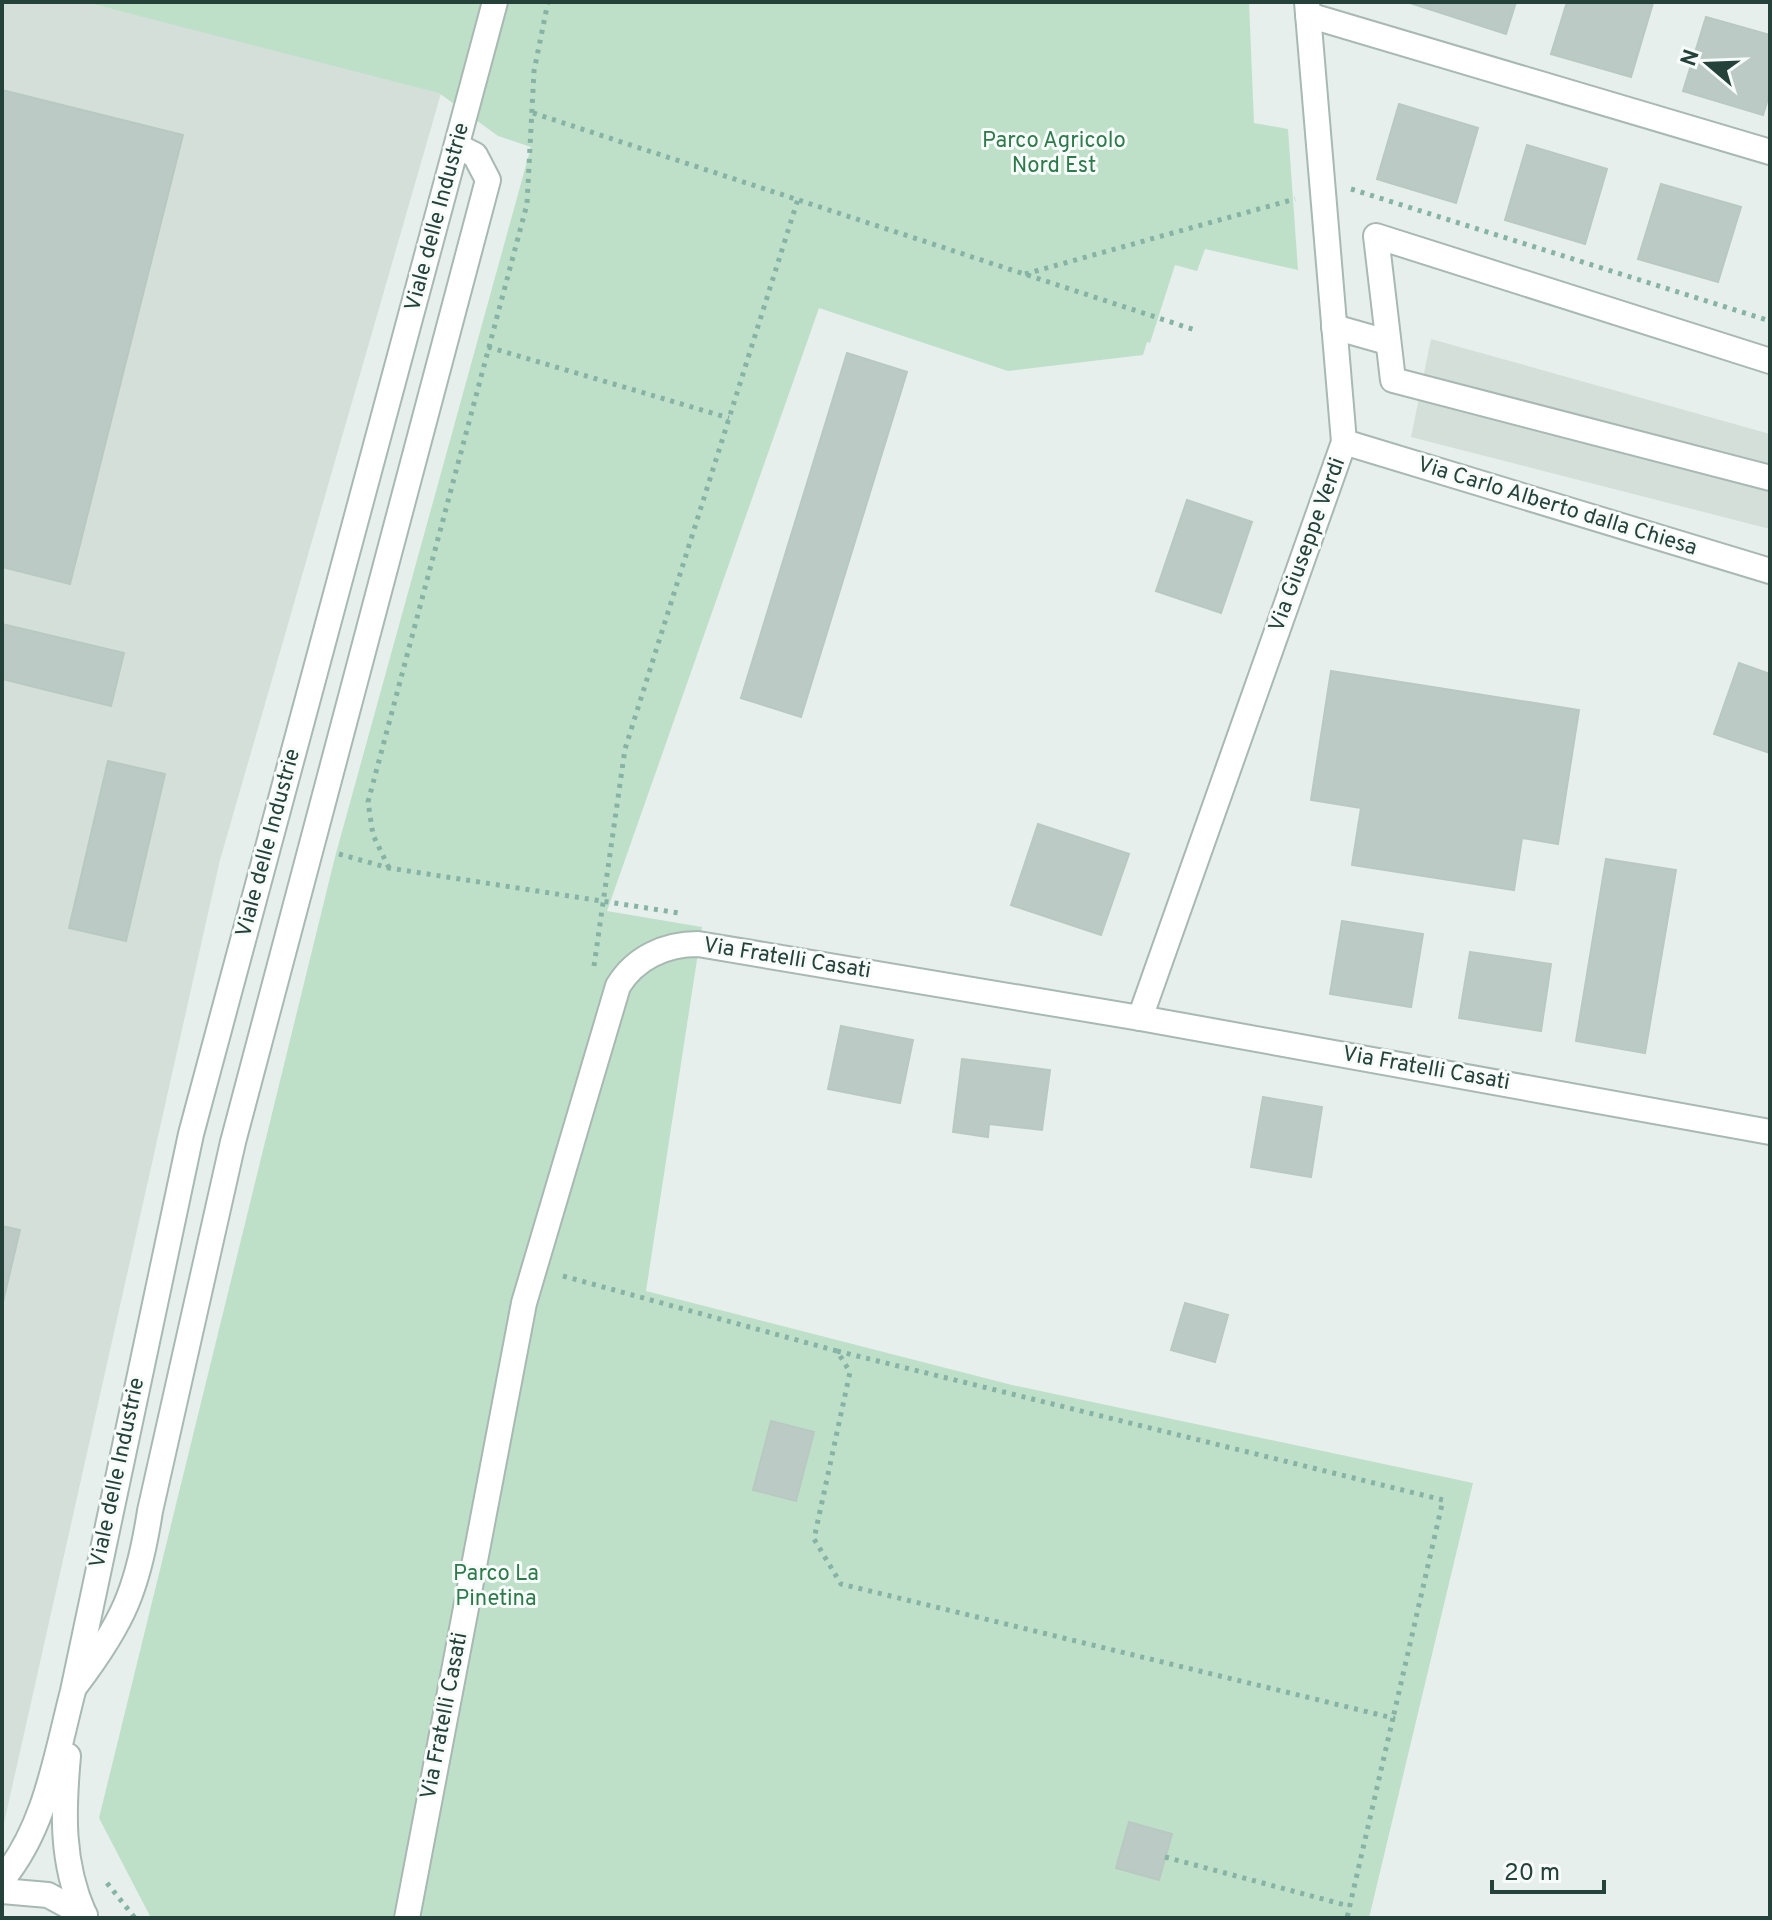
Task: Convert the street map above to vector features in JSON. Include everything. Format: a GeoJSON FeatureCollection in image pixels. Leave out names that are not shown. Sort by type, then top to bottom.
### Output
{"type":"FeatureCollection","features":[{"type":"Feature","properties":{"kind":"street","name":"Viale delle Industrie"},"geometry":{"type":"LineString","coordinates":[[2,1880],[35,1827],[73,1691],[191,1134],[495,2]]}},
{"type":"Feature","properties":{"kind":"street"},"geometry":{"type":"LineString","coordinates":[[1308,8],[1770,152]]}},
{"type":"Feature","properties":{"kind":"street","name":"Via Giuseppe Verdi"},"geometry":{"type":"LineString","coordinates":[[1140,1018],[1344,442],[1308,8]]}},
{"type":"Feature","properties":{"kind":"street"},"geometry":{"type":"LineString","coordinates":[[73,1691],[123,1617],[141,1567],[150,1511],[233,1142],[488,180],[475,155],[457,146]]}},
{"type":"Feature","properties":{"kind":"street"},"geometry":{"type":"LineString","coordinates":[[1770,361],[1376,236],[1393,380],[1770,478]]}},
{"type":"Feature","properties":{"kind":"street"},"geometry":{"type":"LineString","coordinates":[[1334,327],[1387,342]]}},
{"type":"Feature","properties":{"kind":"street","name":"Via Carlo Alberto dalla Chiesa"},"geometry":{"type":"LineString","coordinates":[[1344,442],[1770,571]]}},
{"type":"Feature","properties":{"kind":"street","name":"Via Fratelli Casati"},"geometry":{"type":"LineString","coordinates":[[407,1918],[524,1303],[618,986],[645,958],[664,949],[698,944],[1140,1018],[1770,1132]]}},
{"type":"Feature","properties":{"kind":"street"},"geometry":{"type":"LineString","coordinates":[[191,1134],[233,1142]]}},
{"type":"Feature","properties":{"kind":"street","name":"Viale delle Industrie"},"geometry":{"type":"LineString","coordinates":[[73,1691],[64,1833],[71,1882],[86,1916]]}},
{"type":"Feature","properties":{"kind":"street"},"geometry":{"type":"LineString","coordinates":[[2,1891],[48,1895],[86,1916]]}},
{"type":"Feature","properties":{"kind":"path"},"geometry":{"type":"LineString","coordinates":[[389,868],[373,835],[368,802],[527,204],[534,71],[548,2]]}},
{"type":"Feature","properties":{"kind":"path"},"geometry":{"type":"LineString","coordinates":[[533,113],[1198,331]]}},
{"type":"Feature","properties":{"kind":"path"},"geometry":{"type":"LineString","coordinates":[[1025,274],[1323,191],[1352,189],[1770,321]]}},
{"type":"Feature","properties":{"kind":"path"},"geometry":{"type":"LineString","coordinates":[[592,975],[625,749],[798,199]]}},
{"type":"Feature","properties":{"kind":"path"},"geometry":{"type":"LineString","coordinates":[[488,347],[730,418]]}},
{"type":"Feature","properties":{"kind":"path"},"geometry":{"type":"LineString","coordinates":[[311,845],[389,868],[686,914]]}},
{"type":"Feature","properties":{"kind":"path"},"geometry":{"type":"LineString","coordinates":[[535,1268],[837,1351],[1443,1500],[1347,1918]]}},
{"type":"Feature","properties":{"kind":"path"},"geometry":{"type":"LineString","coordinates":[[837,1351],[850,1372],[814,1539],[841,1584],[1393,1718]]}},
{"type":"Feature","properties":{"kind":"path"},"geometry":{"type":"LineString","coordinates":[[1165,1857],[1349,1906]]}},
{"type":"Feature","properties":{"kind":"shaded area"},"geometry":{"type":"Polygon","coordinates":[[[2,2],[85,2],[442,90],[220,860],[2,1832],[2,2]]]}},
{"type":"Feature","properties":{"kind":"shaded area"},"geometry":{"type":"Polygon","coordinates":[[[1431,339],[1770,434],[1770,529],[1411,437],[1431,339]]]}},
{"type":"Feature","properties":{"kind":"green space","name":"Parco La Pinetina"},"geometry":{"type":"Polygon","coordinates":[[[85,2],[1249,2],[1254,123],[1288,129],[1298,270],[1205,249],[1197,271],[1175,265],[1150,343],[1147,342],[1143,355],[1008,371],[819,308],[607,911],[702,927],[646,1291],[1012,1385],[1473,1483],[1369,1918],[151,1918],[99,1818],[335,857],[531,147],[498,136],[439,93],[85,2]]]}},
{"type":"Feature","properties":{"kind":"building"},"geometry":{"type":"Polygon","coordinates":[[[1407,2],[1516,2],[1506,34],[1407,2]]]}},
{"type":"Feature","properties":{"kind":"building"},"geometry":{"type":"Polygon","coordinates":[[[1567,2],[1653,3],[1631,77],[1551,54],[1567,2]]]}},
{"type":"Feature","properties":{"kind":"building"},"geometry":{"type":"Polygon","coordinates":[[[1706,17],[1770,35],[1770,92],[1763,115],[1683,91],[1706,17]]]}},
{"type":"Feature","properties":{"kind":"building"},"geometry":{"type":"Polygon","coordinates":[[[2,90],[183,135],[70,584],[2,567],[2,90]]]}},
{"type":"Feature","properties":{"kind":"building"},"geometry":{"type":"Polygon","coordinates":[[[1399,104],[1478,128],[1456,203],[1377,179],[1399,104]]]}},
{"type":"Feature","properties":{"kind":"building"},"geometry":{"type":"Polygon","coordinates":[[[1527,145],[1607,169],[1585,244],[1505,220],[1527,145]]]}},
{"type":"Feature","properties":{"kind":"building"},"geometry":{"type":"Polygon","coordinates":[[[1661,184],[1741,207],[1718,282],[1638,259],[1661,184]]]}},
{"type":"Feature","properties":{"kind":"building"},"geometry":{"type":"Polygon","coordinates":[[[847,353],[907,372],[801,717],[741,698],[847,353]]]}},
{"type":"Feature","properties":{"kind":"building"},"geometry":{"type":"Polygon","coordinates":[[[1187,500],[1252,522],[1221,613],[1156,591],[1187,500]]]}},
{"type":"Feature","properties":{"kind":"building"},"geometry":{"type":"Polygon","coordinates":[[[2,624],[124,653],[111,706],[2,679],[2,624]]]}},
{"type":"Feature","properties":{"kind":"building"},"geometry":{"type":"Polygon","coordinates":[[[1739,663],[1770,674],[1770,753],[1714,734],[1739,663]]]}},
{"type":"Feature","properties":{"kind":"building"},"geometry":{"type":"Polygon","coordinates":[[[1331,671],[1579,710],[1558,844],[1522,838],[1514,890],[1352,865],[1361,808],[1311,800],[1331,671]]]}},
{"type":"Feature","properties":{"kind":"building"},"geometry":{"type":"Polygon","coordinates":[[[108,761],[165,774],[126,941],[69,928],[108,761]]]}},
{"type":"Feature","properties":{"kind":"building"},"geometry":{"type":"Polygon","coordinates":[[[1038,824],[1129,854],[1101,935],[1011,905],[1038,824]]]}},
{"type":"Feature","properties":{"kind":"building"},"geometry":{"type":"Polygon","coordinates":[[[1606,859],[1676,870],[1645,1053],[1576,1041],[1606,859]]]}},
{"type":"Feature","properties":{"kind":"building"},"geometry":{"type":"Polygon","coordinates":[[[1342,921],[1423,934],[1411,1007],[1330,994],[1342,921]]]}},
{"type":"Feature","properties":{"kind":"building"},"geometry":{"type":"Polygon","coordinates":[[[1470,952],[1551,964],[1541,1031],[1459,1018],[1470,952]]]}},
{"type":"Feature","properties":{"kind":"building"},"geometry":{"type":"Polygon","coordinates":[[[841,1026],[913,1040],[900,1103],[828,1089],[841,1026]]]}},
{"type":"Feature","properties":{"kind":"building"},"geometry":{"type":"Polygon","coordinates":[[[962,1059],[1050,1070],[1042,1130],[989,1124],[988,1137],[953,1132],[962,1059]]]}},
{"type":"Feature","properties":{"kind":"building"},"geometry":{"type":"Polygon","coordinates":[[[1263,1097],[1322,1107],[1311,1177],[1251,1167],[1263,1097]]]}},
{"type":"Feature","properties":{"kind":"building"},"geometry":{"type":"Polygon","coordinates":[[[2,1226],[20,1230],[2,1306],[2,1226]]]}},
{"type":"Feature","properties":{"kind":"building"},"geometry":{"type":"Polygon","coordinates":[[[1185,1303],[1228,1315],[1215,1362],[1171,1350],[1185,1303]]]}},
{"type":"Feature","properties":{"kind":"building"},"geometry":{"type":"Polygon","coordinates":[[[771,1421],[814,1432],[796,1501],[753,1490],[771,1421]]]}},
{"type":"Feature","properties":{"kind":"building"},"geometry":{"type":"Polygon","coordinates":[[[1129,1822],[1172,1834],[1159,1880],[1116,1868],[1129,1822]]]}},
{"type":"Feature","properties":{"kind":"park label","name":"Parco Agricolo Nord Est"},"geometry":{"type":"Point","coordinates":[1054,154]}}]}
